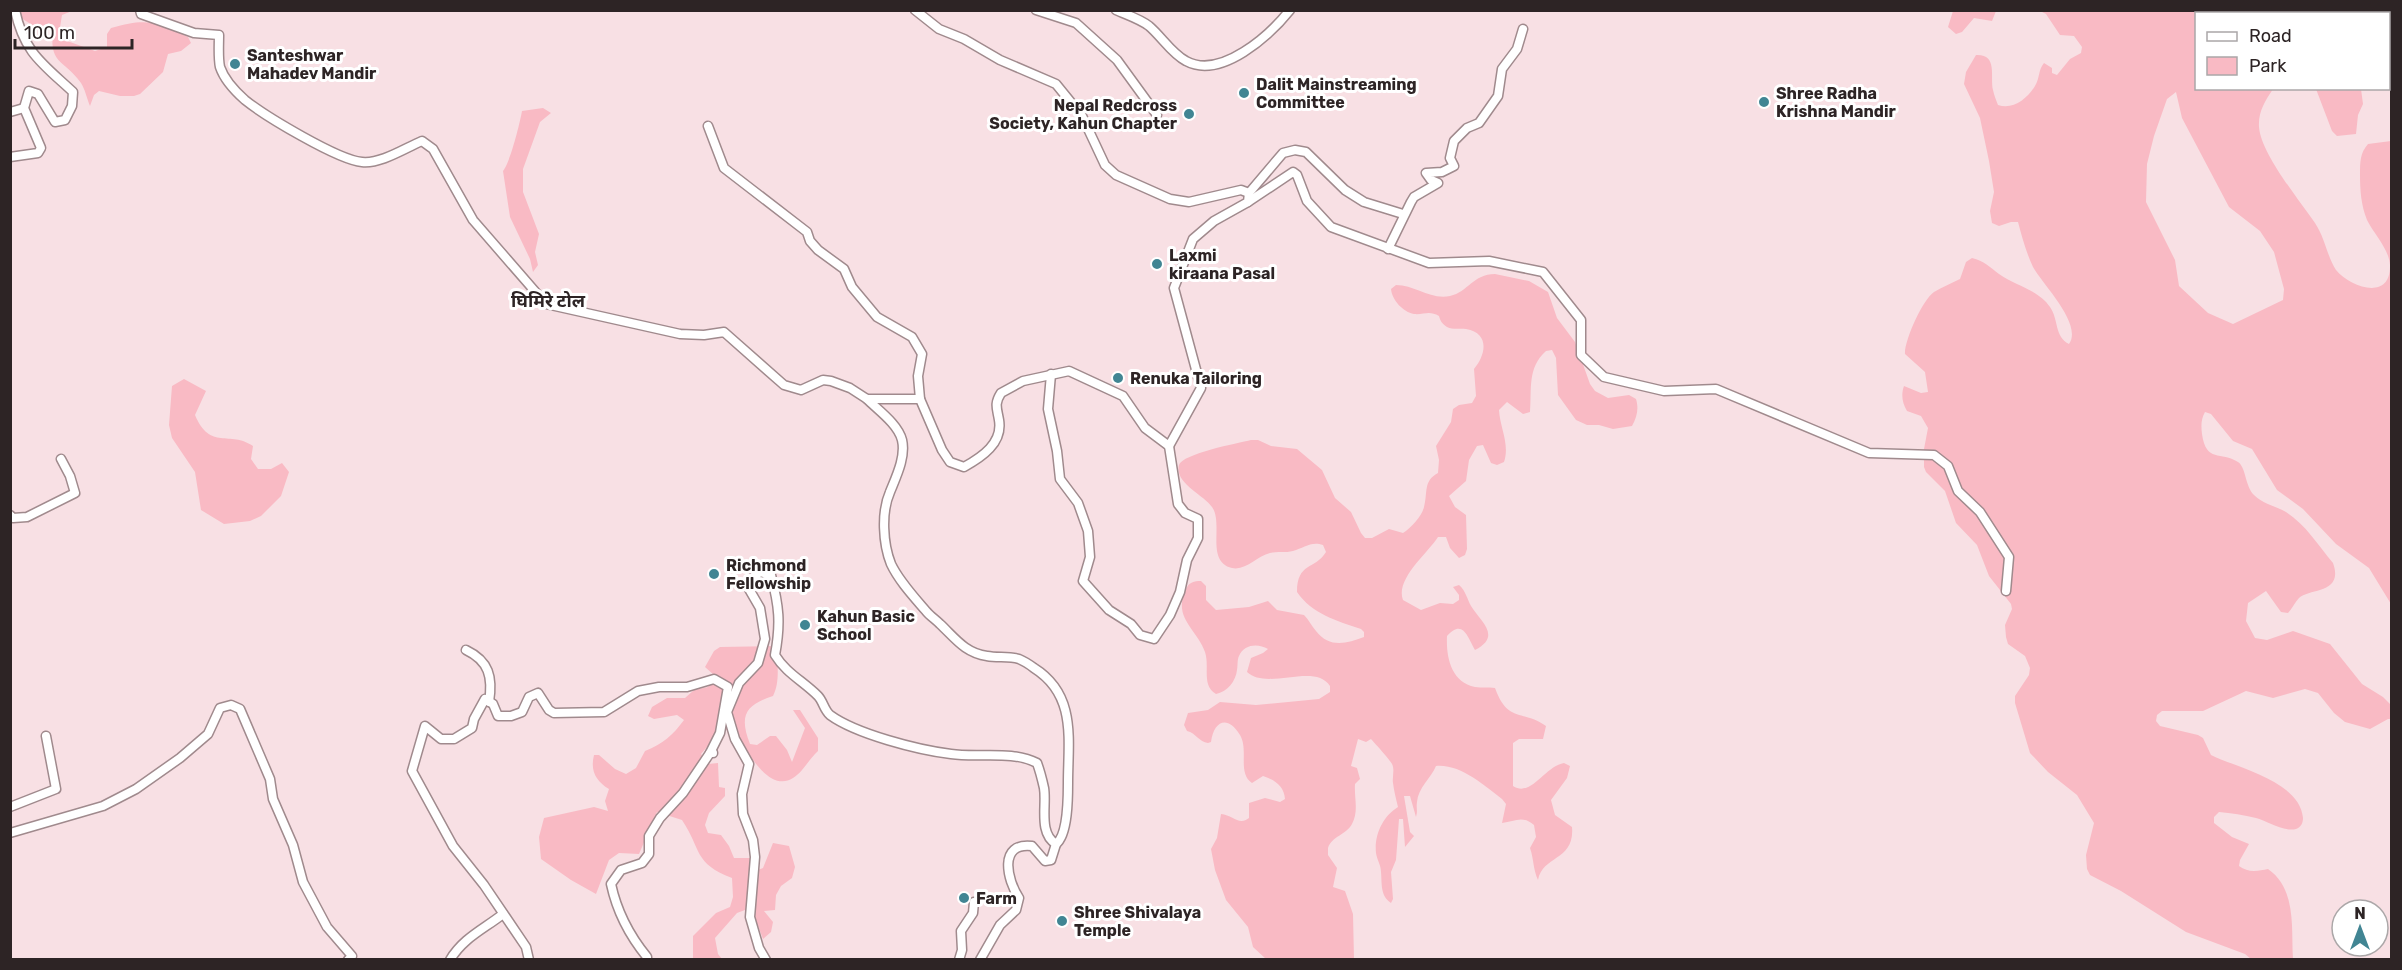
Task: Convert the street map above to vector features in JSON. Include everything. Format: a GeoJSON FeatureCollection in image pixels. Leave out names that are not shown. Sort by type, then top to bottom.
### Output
{"type":"FeatureCollection","features":[{"type":"Feature","properties":{"kind":"street"},"geometry":{"type":"LineString","coordinates":[[10,157],[38,153],[41,148],[24,108],[29,91],[38,94],[55,122],[65,120],[72,106],[73,92],[27,47],[20,33],[15,10]]}},
{"type":"Feature","properties":{"kind":"street"},"geometry":{"type":"LineString","coordinates":[[140,10],[141,14],[194,33],[219,35],[220,68],[232,87],[246,100],[295,131],[347,159],[364,163],[422,141],[428,145],[433,149],[473,220],[546,304],[680,334],[704,335],[724,332],[784,386],[801,390],[823,380],[831,381],[850,388],[867,399],[892,424],[902,438],[903,453],[887,498],[885,520],[891,564],[902,582],[928,614],[962,647],[984,656],[1018,659],[1051,680],[1060,693],[1067,719],[1070,742],[1062,837],[1056,844],[1051,860],[1045,861],[1039,851],[1032,846],[1016,847],[1008,862],[1011,886],[1019,897],[1016,910],[1000,925],[980,960]]}},
{"type":"Feature","properties":{"kind":"street"},"geometry":{"type":"LineString","coordinates":[[915,10],[939,29],[964,39],[1000,60],[1056,84],[1082,116],[1105,165],[1116,175],[1170,199],[1190,202],[1241,190],[1249,197]]}},
{"type":"Feature","properties":{"kind":"street"},"geometry":{"type":"LineString","coordinates":[[1036,10],[1076,23],[1117,60],[1157,115]]}},
{"type":"Feature","properties":{"kind":"street"},"geometry":{"type":"LineString","coordinates":[[1116,10],[1148,25],[1186,61],[1201,65],[1227,62],[1279,24],[1290,10]]}},
{"type":"Feature","properties":{"kind":"street"},"geometry":{"type":"LineString","coordinates":[[1388,249],[1403,214],[1414,197],[1438,183],[1431,180],[1426,172],[1442,172],[1454,166],[1450,158],[1454,141],[1467,128],[1479,123],[1498,96],[1502,69],[1517,49],[1523,29]]}},
{"type":"Feature","properties":{"kind":"street"},"geometry":{"type":"LineString","coordinates":[[10,112],[24,108]]}},
{"type":"Feature","properties":{"kind":"street"},"geometry":{"type":"LineString","coordinates":[[708,126],[724,168],[807,232],[810,241],[818,250],[844,269],[852,287],[878,317],[912,337],[922,354],[918,376],[920,399],[950,462],[964,466],[984,454],[996,441],[1000,428],[996,401],[1001,393],[1023,381],[1070,371],[1123,396],[1145,428],[1169,446]]}},
{"type":"Feature","properties":{"kind":"street"},"geometry":{"type":"LineString","coordinates":[[1249,197],[1283,153],[1295,150],[1306,152],[1345,189],[1364,202],[1403,214]]}},
{"type":"Feature","properties":{"kind":"street"},"geometry":{"type":"LineString","coordinates":[[1051,374],[1048,409],[1060,479],[1078,503],[1088,531],[1090,557],[1083,581],[1109,610],[1131,624],[1140,635],[1154,639],[1170,615],[1180,592],[1187,560],[1198,538],[1198,519],[1185,513],[1178,504],[1169,446],[1201,388],[1174,288],[1193,239],[1214,221],[1249,197],[1293,172],[1298,175],[1307,201],[1331,227],[1429,263],[1489,261],[1543,272],[1581,320],[1581,355],[1604,377],[1664,391],[1716,389],[1869,453],[1935,454],[1948,466],[1958,491],[1980,512],[2009,557],[2006,591]]}},
{"type":"Feature","properties":{"kind":"street"},"geometry":{"type":"LineString","coordinates":[[867,399],[920,399]]}},
{"type":"Feature","properties":{"kind":"street"},"geometry":{"type":"LineString","coordinates":[[10,515],[13,518],[27,517],[75,493],[70,476],[61,459]]}},
{"type":"Feature","properties":{"kind":"street"},"geometry":{"type":"LineString","coordinates":[[710,753],[716,752],[727,712],[739,682],[758,663],[765,639],[760,608],[749,589],[751,579],[759,572],[771,575],[779,609],[779,635],[775,655],[783,667],[818,696],[827,713],[850,727],[900,743],[951,754],[1000,755],[1029,759],[1037,763],[1044,789],[1045,824],[1048,835],[1056,844]]}},
{"type":"Feature","properties":{"kind":"street"},"geometry":{"type":"LineString","coordinates":[[466,650],[481,658],[487,668],[490,688],[489,702]]}},
{"type":"Feature","properties":{"kind":"street"},"geometry":{"type":"LineString","coordinates":[[529,960],[526,947],[450,840],[412,771],[425,726],[441,739],[454,739],[472,728],[485,699],[493,704],[498,716],[511,716],[522,712],[529,697],[538,693],[549,710],[554,713],[604,712],[638,691],[659,687],[687,687],[714,679],[728,687],[720,733],[710,753],[683,793],[660,818],[649,836],[649,854],[642,863],[621,870],[611,885],[615,901],[631,936],[647,960]]}},
{"type":"Feature","properties":{"kind":"street"},"geometry":{"type":"LineString","coordinates":[[10,833],[103,806],[136,789],[180,758],[208,734],[220,708],[231,705],[240,709],[270,779],[273,799],[293,845],[303,882],[327,927],[352,956],[348,960]]}},
{"type":"Feature","properties":{"kind":"street"},"geometry":{"type":"LineString","coordinates":[[727,712],[735,739],[749,764],[742,794],[743,814],[753,840],[755,857],[750,917],[759,948],[766,960]]}},
{"type":"Feature","properties":{"kind":"street"},"geometry":{"type":"LineString","coordinates":[[10,807],[56,789],[46,736]]}},
{"type":"Feature","properties":{"kind":"street"},"geometry":{"type":"LineString","coordinates":[[959,960],[962,950],[961,931],[974,913],[974,902]]}},
{"type":"Feature","properties":{"kind":"street"},"geometry":{"type":"LineString","coordinates":[[450,960],[468,938],[484,930],[503,914]]}},
{"type":"Feature","properties":{"kind":"green space"},"geometry":{"type":"Polygon","coordinates":[[[19,10],[72,11],[62,15],[58,40],[95,51],[107,47],[107,34],[111,28],[142,22],[167,27],[188,37],[191,43],[181,51],[168,54],[163,72],[140,94],[120,96],[99,91],[94,95],[90,106],[81,83],[55,55],[52,39],[54,27],[49,23],[37,28],[21,18],[19,10]]]}},
{"type":"Feature","properties":{"kind":"green space"},"geometry":{"type":"Polygon","coordinates":[[[1953,10],[1996,11],[1992,21],[1974,18],[1962,32],[1956,34],[1948,27],[1953,10]]]}},
{"type":"Feature","properties":{"kind":"green space"},"geometry":{"type":"Polygon","coordinates":[[[2040,11],[2245,11],[2195,12],[2195,90],[2272,90],[2263,107],[2259,122],[2261,138],[2266,150],[2315,223],[2336,270],[2350,282],[2369,288],[2384,284],[2389,277],[2390,265],[2384,247],[2365,214],[2362,203],[2360,162],[2368,144],[2391,141],[2391,604],[2369,568],[2336,544],[2303,509],[2277,490],[2252,449],[2233,441],[2211,414],[2205,412],[2201,425],[2207,449],[2215,455],[2241,464],[2254,495],[2293,517],[2306,529],[2333,563],[2335,573],[2330,585],[2299,598],[2288,613],[2281,612],[2266,591],[2248,603],[2246,621],[2255,638],[2267,640],[2293,631],[2330,644],[2362,684],[2391,705],[2391,719],[2370,729],[2345,722],[2334,713],[2318,693],[2305,689],[2273,698],[2246,691],[2203,711],[2162,711],[2157,715],[2156,721],[2160,726],[2198,735],[2203,738],[2211,755],[2266,777],[2291,794],[2299,805],[2303,820],[2300,826],[2291,830],[2256,818],[2233,814],[2219,812],[2214,817],[2214,823],[2232,837],[2249,844],[2239,866],[2249,871],[2268,869],[2284,887],[2291,910],[2293,959],[2251,959],[2245,954],[2186,932],[2121,891],[2090,875],[2086,855],[2094,823],[2077,795],[2048,772],[2030,753],[2015,703],[2015,696],[2029,675],[2030,668],[2025,656],[2008,644],[2005,625],[2012,609],[2011,604],[1989,576],[1977,545],[1956,523],[1945,491],[1926,472],[1924,449],[1928,428],[1921,416],[1907,411],[1903,402],[1904,386],[1921,393],[1928,392],[1925,372],[1905,354],[1915,321],[1930,296],[1960,279],[1966,262],[1972,258],[2040,296],[2053,312],[2061,337],[2069,344],[2072,336],[2071,326],[2060,305],[2033,267],[2018,222],[1999,226],[1992,223],[1990,211],[1994,192],[1989,161],[1980,118],[1964,84],[1966,72],[1976,55],[1988,58],[1992,67],[1993,90],[1998,105],[2014,105],[2024,99],[2035,86],[2044,63],[2052,68],[2052,73],[2057,75],[2070,59],[2081,53],[2082,47],[2074,36],[2060,35],[2046,14],[2040,11]],[[2176,92],[2167,99],[2154,136],[2147,164],[2146,202],[2175,260],[2179,286],[2208,313],[2233,324],[2283,300],[2284,289],[2274,252],[2260,231],[2229,207],[2182,118],[2176,92]]]}},
{"type":"Feature","properties":{"kind":"green space"},"geometry":{"type":"Polygon","coordinates":[[[2261,11],[2353,11],[2353,12],[2261,11]]]}},
{"type":"Feature","properties":{"kind":"green space"},"geometry":{"type":"Polygon","coordinates":[[[2316,90],[2361,90],[2363,104],[2358,115],[2356,134],[2337,136],[2332,131],[2316,90]]]}},
{"type":"Feature","properties":{"kind":"green space"},"geometry":{"type":"Polygon","coordinates":[[[543,108],[551,113],[540,122],[523,169],[523,192],[539,234],[535,252],[538,265],[533,272],[530,259],[510,217],[503,171],[512,152],[522,111],[543,108]]]}},
{"type":"Feature","properties":{"kind":"green space"},"geometry":{"type":"Polygon","coordinates":[[[1495,274],[1529,281],[1548,292],[1557,318],[1575,342],[1590,384],[1595,391],[1608,398],[1629,395],[1636,399],[1636,416],[1632,426],[1613,429],[1599,425],[1587,425],[1576,420],[1558,395],[1556,358],[1552,350],[1546,351],[1533,372],[1530,412],[1523,414],[1507,402],[1499,410],[1506,449],[1504,462],[1497,465],[1491,463],[1483,445],[1477,446],[1469,460],[1466,481],[1449,496],[1455,507],[1466,515],[1467,549],[1465,555],[1459,558],[1450,548],[1446,537],[1438,537],[1408,575],[1402,592],[1403,600],[1421,610],[1440,603],[1453,604],[1459,600],[1459,595],[1453,587],[1459,585],[1463,590],[1471,606],[1484,623],[1488,634],[1483,645],[1475,650],[1461,629],[1447,636],[1452,668],[1460,680],[1475,687],[1495,688],[1505,707],[1546,726],[1543,739],[1519,739],[1513,743],[1513,786],[1520,789],[1526,788],[1557,765],[1564,763],[1570,766],[1567,778],[1551,800],[1555,815],[1572,827],[1572,838],[1564,852],[1541,872],[1538,880],[1530,848],[1536,837],[1534,825],[1522,819],[1502,823],[1506,804],[1502,799],[1463,772],[1445,766],[1436,766],[1418,797],[1416,817],[1410,796],[1404,796],[1410,832],[1414,836],[1405,847],[1403,819],[1399,819],[1396,860],[1391,872],[1393,899],[1391,903],[1383,893],[1376,839],[1388,815],[1398,807],[1393,783],[1393,766],[1371,739],[1366,742],[1358,739],[1351,766],[1357,768],[1360,779],[1355,784],[1354,819],[1349,828],[1328,848],[1328,855],[1337,868],[1333,887],[1345,891],[1353,914],[1354,959],[1266,959],[1253,947],[1248,927],[1226,900],[1215,870],[1211,849],[1217,838],[1221,814],[1239,821],[1245,820],[1249,818],[1249,803],[1265,798],[1280,802],[1285,799],[1283,790],[1278,784],[1263,776],[1252,783],[1248,779],[1244,767],[1244,747],[1240,735],[1231,725],[1222,723],[1218,725],[1211,742],[1208,743],[1187,731],[1184,725],[1188,713],[1208,710],[1220,702],[1256,705],[1319,699],[1330,692],[1330,686],[1323,679],[1314,676],[1266,679],[1256,677],[1247,672],[1251,658],[1268,649],[1256,645],[1241,652],[1233,682],[1224,691],[1216,694],[1211,690],[1207,681],[1205,652],[1187,623],[1182,608],[1182,599],[1189,585],[1201,581],[1206,586],[1206,600],[1216,610],[1249,607],[1268,601],[1277,610],[1304,615],[1321,636],[1332,642],[1344,643],[1364,637],[1364,632],[1318,611],[1303,600],[1297,592],[1303,571],[1322,558],[1326,552],[1323,545],[1311,544],[1290,552],[1270,553],[1237,568],[1224,564],[1217,550],[1215,514],[1212,507],[1185,483],[1179,471],[1179,465],[1182,461],[1200,453],[1251,440],[1258,440],[1271,446],[1297,449],[1322,470],[1335,498],[1351,512],[1365,538],[1372,538],[1389,529],[1403,533],[1421,514],[1428,483],[1438,473],[1439,460],[1436,446],[1451,422],[1453,409],[1459,405],[1472,403],[1476,396],[1474,369],[1481,357],[1483,345],[1479,335],[1474,331],[1447,327],[1435,314],[1414,314],[1406,311],[1396,301],[1391,289],[1396,285],[1436,296],[1450,296],[1462,291],[1481,277],[1495,274]]]}},
{"type":"Feature","properties":{"kind":"green space"},"geometry":{"type":"Polygon","coordinates":[[[184,379],[206,391],[195,415],[207,433],[221,438],[236,439],[253,446],[251,459],[258,469],[271,469],[282,463],[289,472],[281,496],[261,516],[250,521],[224,524],[201,510],[195,472],[172,438],[169,425],[172,386],[184,379]]]}},
{"type":"Feature","properties":{"kind":"green space"},"geometry":{"type":"Polygon","coordinates":[[[778,646],[778,678],[773,696],[756,703],[745,719],[750,744],[757,745],[770,736],[776,736],[787,750],[792,762],[805,728],[793,710],[800,710],[818,738],[818,751],[793,778],[783,781],[774,779],[756,764],[733,725],[713,740],[701,754],[708,764],[718,763],[719,787],[725,788],[725,796],[709,813],[705,825],[708,833],[721,835],[734,858],[751,858],[750,869],[753,872],[763,868],[773,843],[789,846],[795,867],[792,878],[781,886],[776,895],[775,910],[764,911],[773,922],[771,932],[763,939],[755,918],[745,910],[737,913],[715,938],[718,954],[722,959],[693,959],[693,936],[716,913],[730,907],[733,897],[732,878],[704,861],[682,820],[657,812],[639,854],[619,853],[609,860],[596,894],[541,859],[539,837],[544,818],[594,807],[608,811],[605,801],[609,789],[595,775],[594,755],[599,755],[615,769],[626,774],[636,768],[645,751],[667,738],[684,720],[677,715],[654,719],[648,716],[652,707],[667,698],[685,698],[694,690],[708,687],[715,676],[705,667],[714,651],[720,647],[778,646]]]}},
{"type":"Feature","properties":{"kind":"place","name":"Santeshwar Mahadev Mandir"},"geometry":{"type":"Point","coordinates":[235,64]}},
{"type":"Feature","properties":{"kind":"place","name":"Dalit Mainstreaming Committee"},"geometry":{"type":"Point","coordinates":[1244,93]}},
{"type":"Feature","properties":{"kind":"place","name":"Shree Radha Krishna Mandir"},"geometry":{"type":"Point","coordinates":[1764,102]}},
{"type":"Feature","properties":{"kind":"place","name":"Nepal Redcross Society, Kahun Chapter"},"geometry":{"type":"Point","coordinates":[1189,114]}},
{"type":"Feature","properties":{"kind":"place","name":"Laxmi kiraana Pasal"},"geometry":{"type":"Point","coordinates":[1157,264]}},
{"type":"Feature","properties":{"kind":"place","name":"Renuka Tailoring"},"geometry":{"type":"Point","coordinates":[1118,378]}},
{"type":"Feature","properties":{"kind":"place","name":"Richmond Fellowship"},"geometry":{"type":"Point","coordinates":[714,574]}},
{"type":"Feature","properties":{"kind":"place","name":"Kahun Basic School"},"geometry":{"type":"Point","coordinates":[805,625]}},
{"type":"Feature","properties":{"kind":"place","name":"Farm"},"geometry":{"type":"Point","coordinates":[964,898]}},
{"type":"Feature","properties":{"kind":"place","name":"Shree Shivalaya Temple"},"geometry":{"type":"Point","coordinates":[1062,921]}},
{"type":"Feature","properties":{"kind":"district","name":"घिमिरे टोल"},"geometry":{"type":"Point","coordinates":[548,301]}}]}
